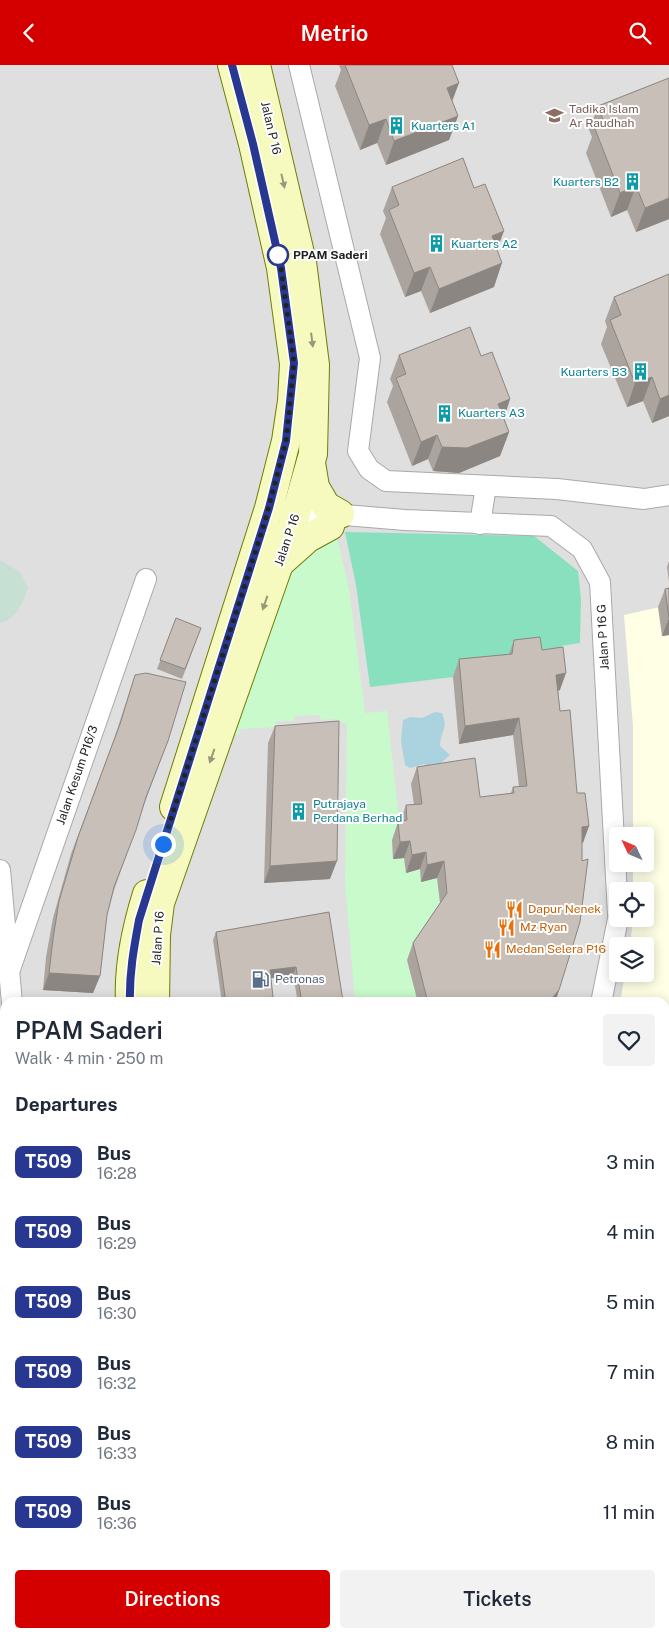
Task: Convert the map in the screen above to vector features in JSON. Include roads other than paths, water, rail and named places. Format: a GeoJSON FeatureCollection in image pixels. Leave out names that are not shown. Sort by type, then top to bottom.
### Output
{"type":"FeatureCollection","features":[{"type":"Feature","properties":{"kind":"street","name":"Jalan P 16"},"geometry":{"type":"LineString","coordinates":[[130,997],[133,952],[139,920],[267,515],[286,441],[294,363],[281,268],[253,144],[232,65]]}},
{"type":"Feature","properties":{"kind":"street","name":"Jalan P 16"},"geometry":{"type":"LineString","coordinates":[[155,997],[156,935],[160,903],[279,564],[313,454],[315,365],[302,262],[256,65]]}},
{"type":"Feature","properties":{"kind":"street"},"geometry":{"type":"LineString","coordinates":[[300,65],[370,358],[358,451],[369,469],[386,481],[557,489],[644,499],[669,495]]}},
{"type":"Feature","properties":{"kind":"street"},"geometry":{"type":"LineString","coordinates":[[279,564],[308,538],[335,520],[315,487],[311,463]]}},
{"type":"Feature","properties":{"kind":"street"},"geometry":{"type":"LineString","coordinates":[[480,524],[486,487]]}},
{"type":"Feature","properties":{"kind":"street","name":"Jalan P 16 G"},"geometry":{"type":"LineString","coordinates":[[267,515],[335,520],[405,519],[551,526],[582,549],[600,581],[616,882]]}},
{"type":"Feature","properties":{"kind":"street","name":"Jalan Kesum P16/3"},"geometry":{"type":"LineString","coordinates":[[9,972],[146,579]]}},
{"type":"Feature","properties":{"kind":"street","name":"Jalan Kesum P16/3"},"geometry":{"type":"LineString","coordinates":[[0,870],[11,997]]}},
{"type":"Feature","properties":{"kind":"street"},"geometry":{"type":"LineString","coordinates":[[602,997],[616,927]]}},
{"type":"Feature","properties":{"kind":"water"},"geometry":{"type":"Polygon","coordinates":[[[435,712],[442,713],[444,718],[445,723],[440,746],[450,755],[433,770],[424,764],[410,768],[405,765],[401,741],[403,720],[410,717],[422,718],[435,712]]]}},
{"type":"Feature","properties":{"kind":"place","name":"Tadika Islam Ar Raudhah"},"geometry":{"type":"Point","coordinates":[555,116]}},
{"type":"Feature","properties":{"kind":"place","name":"Kuarters A1"},"geometry":{"type":"Point","coordinates":[397,126]}},
{"type":"Feature","properties":{"kind":"place","name":"Kuarters B2"},"geometry":{"type":"Point","coordinates":[633,182]}},
{"type":"Feature","properties":{"kind":"place","name":"Kuarters A2"},"geometry":{"type":"Point","coordinates":[437,244]}},
{"type":"Feature","properties":{"kind":"place","name":"PPAM Saderi"},"geometry":{"type":"Point","coordinates":[278,255]}},
{"type":"Feature","properties":{"kind":"place","name":"Kuarters B3"},"geometry":{"type":"Point","coordinates":[641,372]}},
{"type":"Feature","properties":{"kind":"place","name":"Kuarters A3"},"geometry":{"type":"Point","coordinates":[444,413]}},
{"type":"Feature","properties":{"kind":"place","name":"Putrajaya Perdana Berhad"},"geometry":{"type":"Point","coordinates":[299,811]}},
{"type":"Feature","properties":{"kind":"place","name":"Dapur Nenek"},"geometry":{"type":"Point","coordinates":[514,909]}},
{"type":"Feature","properties":{"kind":"place","name":"Mz Ryan"},"geometry":{"type":"Point","coordinates":[506,927]}},
{"type":"Feature","properties":{"kind":"place","name":"Medan Selera P16"},"geometry":{"type":"Point","coordinates":[492,949]}},
{"type":"Feature","properties":{"kind":"place","name":"Petronas"},"geometry":{"type":"Point","coordinates":[261,979]}}]}
